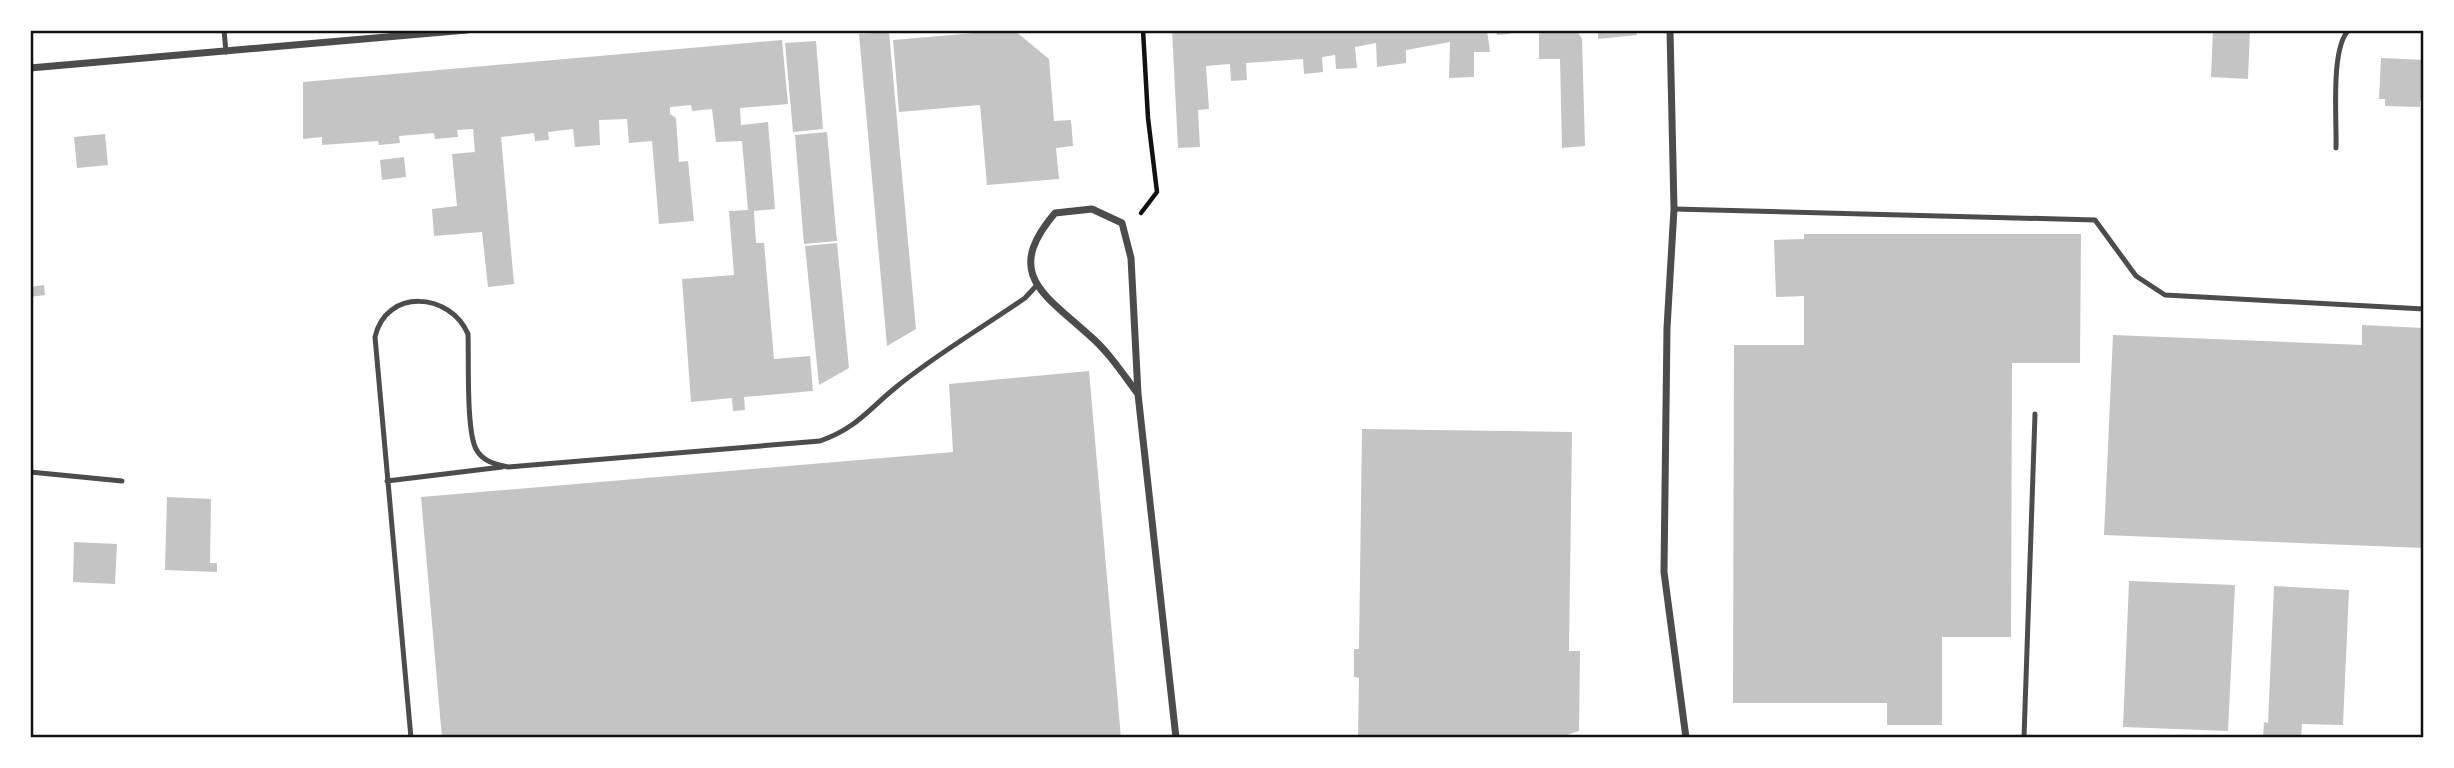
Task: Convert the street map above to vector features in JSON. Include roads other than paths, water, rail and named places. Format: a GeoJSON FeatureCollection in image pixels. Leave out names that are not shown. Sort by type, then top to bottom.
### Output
{"type":"FeatureCollection","features":[{"type":"Feature","properties":{"kind":"street"},"geometry":{"type":"LineString","coordinates":[[30,68],[467,30]]}},
{"type":"Feature","properties":{"kind":"street"},"geometry":{"type":"LineString","coordinates":[[1670,30],[1674,209],[1667,328],[1664,572],[1686,738]]}},
{"type":"Feature","properties":{"kind":"street"},"geometry":{"type":"LineString","coordinates":[[1138,394],[1091,336],[1045,298],[1030,267],[1038,234],[1055,214],[1092,209],[1122,223],[1131,258],[1138,394],[1176,738]]}},
{"type":"Feature","properties":{"kind":"lane"},"geometry":{"type":"LineString","coordinates":[[224,30],[226,52]]}},
{"type":"Feature","properties":{"kind":"lane"},"geometry":{"type":"LineString","coordinates":[[2336,148],[2338,64],[2344,35],[2349,30]]}},
{"type":"Feature","properties":{"kind":"lane"},"geometry":{"type":"LineString","coordinates":[[1674,209],[2095,220],[2136,276],[2165,295],[2424,309]]}},
{"type":"Feature","properties":{"kind":"lane"},"geometry":{"type":"LineString","coordinates":[[387,481],[508,467],[820,441],[842,433],[861,421],[895,388],[1025,298],[1038,284]]}},
{"type":"Feature","properties":{"kind":"lane"},"geometry":{"type":"LineString","coordinates":[[411,738],[375,337],[379,321],[392,307],[408,303],[436,304],[451,310],[462,320],[468,334],[472,430],[476,449],[490,464],[508,467]]}},
{"type":"Feature","properties":{"kind":"lane"},"geometry":{"type":"LineString","coordinates":[[2024,738],[2035,414]]}},
{"type":"Feature","properties":{"kind":"lane"},"geometry":{"type":"LineString","coordinates":[[30,472],[122,481]]}}]}
